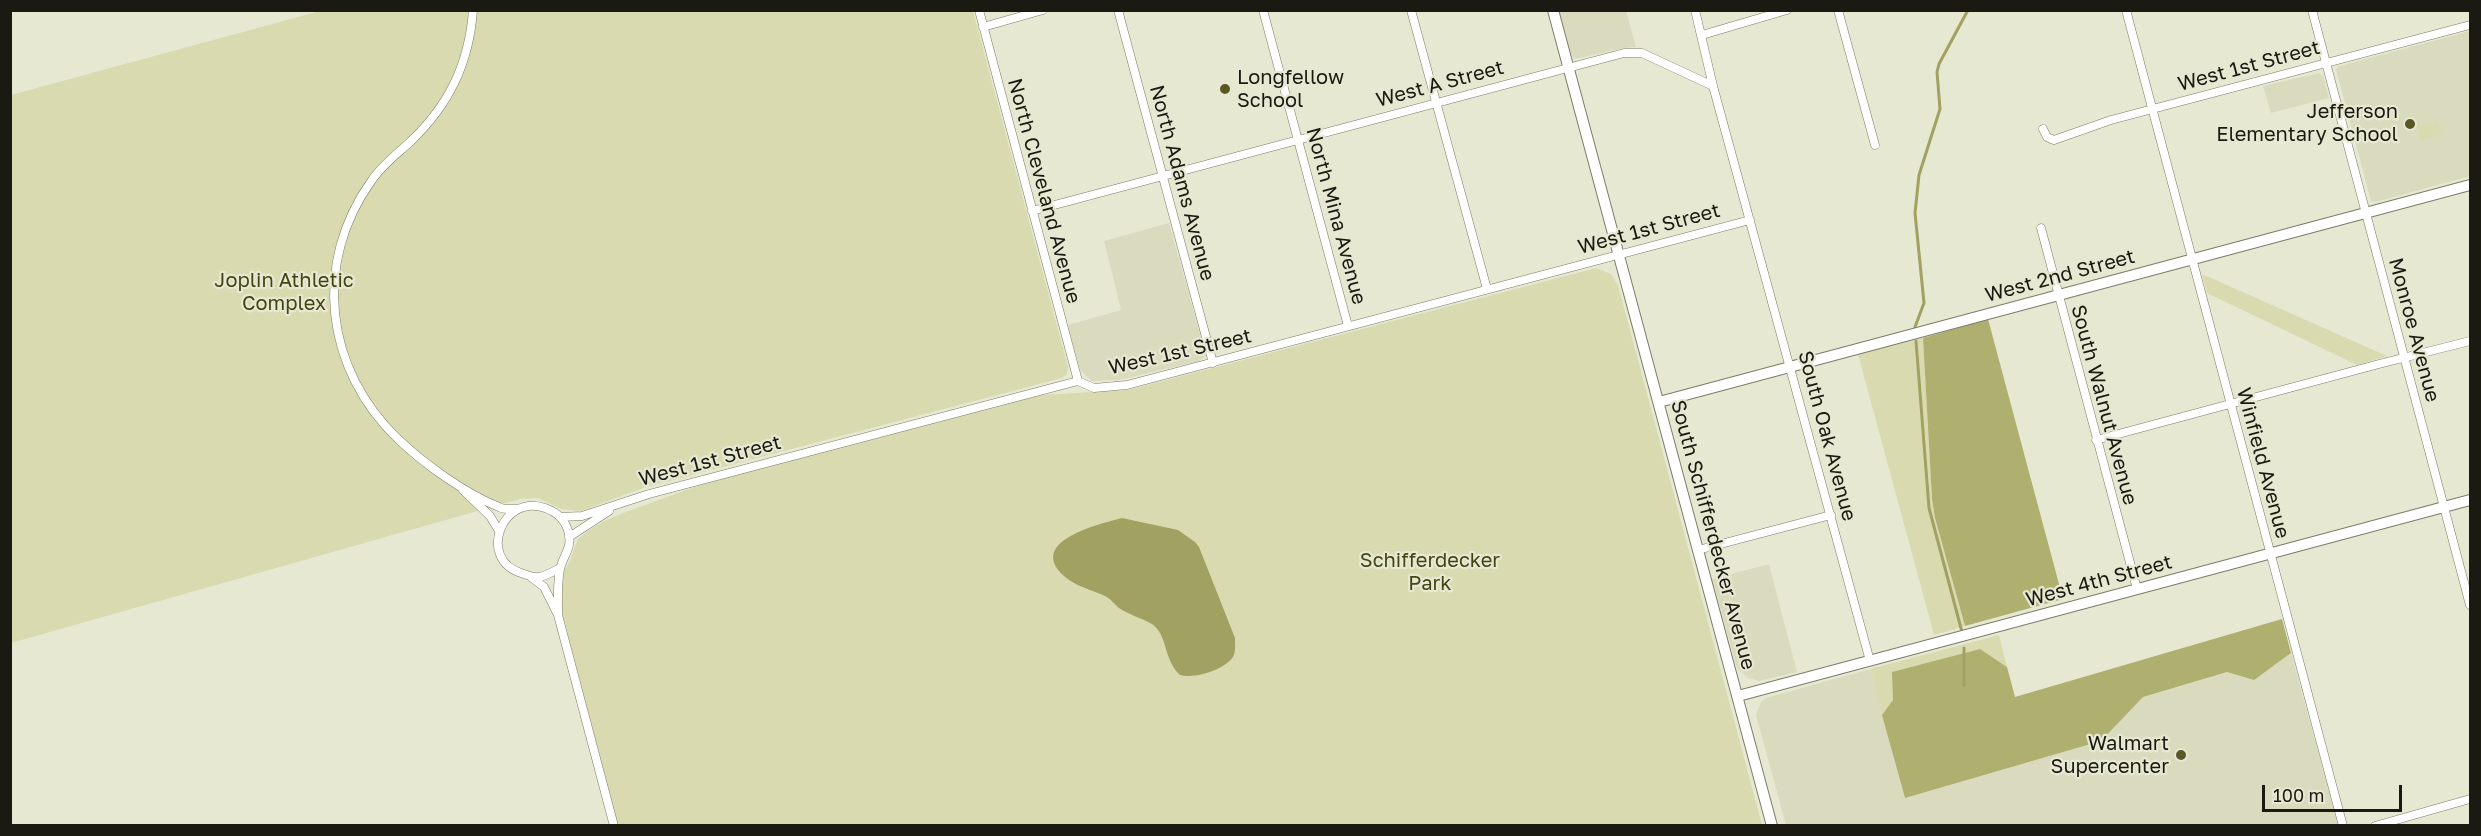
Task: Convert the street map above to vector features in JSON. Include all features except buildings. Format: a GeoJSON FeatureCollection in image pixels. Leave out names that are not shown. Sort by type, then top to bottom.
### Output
{"type":"FeatureCollection","features":[{"type":"Feature","properties":{"kind":"street"},"geometry":{"type":"LineString","coordinates":[[473,10],[467,52],[459,77],[445,102],[412,140],[374,177],[351,214],[337,259],[334,310],[343,354],[364,400],[386,428],[406,446],[458,484],[501,508],[517,509],[540,506],[560,517],[569,537],[569,550],[560,568],[558,615]]}},
{"type":"Feature","properties":{"kind":"street","name":"North Cleveland Avenue"},"geometry":{"type":"LineString","coordinates":[[979,10],[1078,381]]}},
{"type":"Feature","properties":{"kind":"street"},"geometry":{"type":"LineString","coordinates":[[983,27],[1043,10]]}},
{"type":"Feature","properties":{"kind":"street","name":"North Adams Avenue"},"geometry":{"type":"LineString","coordinates":[[1118,10],[1213,363]]}},
{"type":"Feature","properties":{"kind":"street","name":"North Mina Avenue"},"geometry":{"type":"LineString","coordinates":[[1263,10],[1348,326]]}},
{"type":"Feature","properties":{"kind":"street"},"geometry":{"type":"LineString","coordinates":[[1412,10],[1486,289]]}},
{"type":"Feature","properties":{"kind":"street","name":"South Schifferdecker Avenue"},"geometry":{"type":"LineString","coordinates":[[1553,10],[1772,825]]}},
{"type":"Feature","properties":{"kind":"street","name":"South Oak Avenue"},"geometry":{"type":"LineString","coordinates":[[1695,10],[1713,86],[1870,661]]}},
{"type":"Feature","properties":{"kind":"street"},"geometry":{"type":"LineString","coordinates":[[1702,35],[1787,10]]}},
{"type":"Feature","properties":{"kind":"street"},"geometry":{"type":"LineString","coordinates":[[1838,10],[1875,145]]}},
{"type":"Feature","properties":{"kind":"street","name":"Winfield Avenue"},"geometry":{"type":"LineString","coordinates":[[2126,10],[2343,825]]}},
{"type":"Feature","properties":{"kind":"street","name":"Monroe Avenue"},"geometry":{"type":"LineString","coordinates":[[2312,10],[2470,605]]}},
{"type":"Feature","properties":{"kind":"street","name":"West 1st Street"},"geometry":{"type":"LineString","coordinates":[[2043,129],[2047,137],[2054,140],[2151,110],[2470,25]]}},
{"type":"Feature","properties":{"kind":"street","name":"West A Street"},"geometry":{"type":"LineString","coordinates":[[1032,211],[1624,53],[1642,53],[1713,86]]}},
{"type":"Feature","properties":{"kind":"street","name":"West 2nd Street"},"geometry":{"type":"LineString","coordinates":[[1659,402],[2470,185]]}},
{"type":"Feature","properties":{"kind":"street","name":"West 1st Street"},"geometry":{"type":"LineString","coordinates":[[560,517],[582,516],[649,494],[1078,381],[1094,388],[1112,387],[1213,363],[1750,220]]}},
{"type":"Feature","properties":{"kind":"street","name":"South Walnut Avenue"},"geometry":{"type":"LineString","coordinates":[[2041,228],[2137,589]]}},
{"type":"Feature","properties":{"kind":"street"},"geometry":{"type":"LineString","coordinates":[[2096,440],[2470,342]]}},
{"type":"Feature","properties":{"kind":"street"},"geometry":{"type":"LineString","coordinates":[[458,484],[490,516],[499,531]]}},
{"type":"Feature","properties":{"kind":"street","name":"West 4th Street"},"geometry":{"type":"LineString","coordinates":[[1738,696],[2470,500]]}},
{"type":"Feature","properties":{"kind":"street","name":"West 1st Street"},"geometry":{"type":"LineString","coordinates":[[569,537],[618,505]]}},
{"type":"Feature","properties":{"kind":"street"},"geometry":{"type":"LineString","coordinates":[[517,509],[506,518],[499,531],[498,545],[502,559],[512,570],[530,576],[540,577],[560,568]]}},
{"type":"Feature","properties":{"kind":"street"},"geometry":{"type":"LineString","coordinates":[[1698,550],[1831,515]]}},
{"type":"Feature","properties":{"kind":"street"},"geometry":{"type":"LineString","coordinates":[[530,576],[544,587],[558,615],[614,825]]}},
{"type":"Feature","properties":{"kind":"street"},"geometry":{"type":"LineString","coordinates":[[2375,825],[2470,799]]}},
{"type":"Feature","properties":{"kind":"shaded area"},"geometry":{"type":"Polygon","coordinates":[[[1559,11],[1626,11],[1636,47],[1575,59],[1571,54],[1559,11]]]}},
{"type":"Feature","properties":{"kind":"shaded area","name":"Jefferson Elementary School"},"geometry":{"type":"Polygon","coordinates":[[[2470,31],[2470,176],[2376,202],[2371,201],[2336,69],[2470,31]]]}},
{"type":"Feature","properties":{"kind":"shaded area","name":"Jefferson Elementary School"},"geometry":{"type":"Polygon","coordinates":[[[2319,73],[2323,76],[2329,98],[2271,113],[2263,86],[2319,73]]]}},
{"type":"Feature","properties":{"kind":"shaded area"},"geometry":{"type":"Polygon","coordinates":[[[1169,223],[1206,356],[1199,361],[1119,380],[1092,381],[1080,370],[1068,325],[1121,310],[1104,241],[1169,223]]]}},
{"type":"Feature","properties":{"kind":"shaded area"},"geometry":{"type":"Polygon","coordinates":[[[1988,319],[2063,599],[1965,626],[1935,518],[1932,499],[1923,338],[1988,319]]]}},
{"type":"Feature","properties":{"kind":"shaded area"},"geometry":{"type":"Polygon","coordinates":[[[1122,518],[1178,530],[1199,547],[1235,638],[1234,655],[1229,662],[1201,674],[1180,675],[1171,662],[1161,634],[1152,624],[1119,608],[1105,596],[1073,582],[1064,576],[1055,564],[1054,553],[1070,536],[1122,518]]]}},
{"type":"Feature","properties":{"kind":"shaded area"},"geometry":{"type":"Polygon","coordinates":[[[1769,564],[1797,672],[1759,681],[1748,678],[1737,668],[1712,579],[1769,564]]]}},
{"type":"Feature","properties":{"kind":"shaded area"},"geometry":{"type":"Polygon","coordinates":[[[2282,619],[2291,653],[2254,680],[2227,672],[2143,697],[2101,741],[1905,798],[1882,715],[1893,700],[1892,672],[1980,649],[2007,667],[2015,697],[2282,619]]]}},
{"type":"Feature","properties":{"kind":"shaded area"},"geometry":{"type":"Polygon","coordinates":[[[2291,653],[2338,825],[1786,825],[1756,715],[1761,702],[1766,698],[1870,669],[1905,798],[2101,741],[2143,697],[2227,672],[2254,680],[2291,653]]]}},
{"type":"Feature","properties":{"kind":"green space","name":"Joplin Athletic Complex"},"geometry":{"type":"Polygon","coordinates":[[[320,11],[973,11],[1068,367],[1067,374],[1062,378],[643,488],[581,511],[561,509],[538,498],[520,499],[11,643],[11,95],[320,11]]]}},
{"type":"Feature","properties":{"kind":"green space"},"geometry":{"type":"Polygon","coordinates":[[[2438,120],[2442,134],[2420,140],[2416,125],[2438,120]]]}},
{"type":"Feature","properties":{"kind":"green space","name":"Schifferdecker Park"},"geometry":{"type":"Polygon","coordinates":[[[1596,268],[1611,274],[1618,285],[1762,825],[618,825],[558,596],[563,572],[578,539],[604,521],[705,483],[1041,395],[1128,390],[1596,268]]]}},
{"type":"Feature","properties":{"kind":"green space"},"geometry":{"type":"Polygon","coordinates":[[[2202,274],[2387,356],[2357,365],[2207,293],[2202,274]]]}},
{"type":"Feature","properties":{"kind":"green space"},"geometry":{"type":"Polygon","coordinates":[[[1923,338],[1932,499],[1935,518],[1965,626],[1934,635],[1858,354],[1923,338]]]}},
{"type":"Feature","properties":{"kind":"green space"},"geometry":{"type":"Polygon","coordinates":[[[1999,635],[2007,667],[1980,649],[1893,672],[1893,701],[1882,715],[1870,669],[1999,635]]]}},
{"type":"Feature","properties":{"kind":"waterway"},"geometry":{"type":"LineString","coordinates":[[1915,327],[1924,303],[1915,213],[1919,175],[1940,109],[1937,72],[1939,64],[1968,10]]}},
{"type":"Feature","properties":{"kind":"waterway"},"geometry":{"type":"LineString","coordinates":[[1916,341],[1929,508],[1962,632]]}},
{"type":"Feature","properties":{"kind":"waterway"},"geometry":{"type":"LineString","coordinates":[[1964,648],[1964,685]]}},
{"type":"Feature","properties":{"kind":"place","name":"Longfellow School"},"geometry":{"type":"Point","coordinates":[1225,89]}},
{"type":"Feature","properties":{"kind":"place","name":"Jefferson Elementary School"},"geometry":{"type":"Point","coordinates":[2410,124]}},
{"type":"Feature","properties":{"kind":"place","name":"Walmart Supercenter"},"geometry":{"type":"Point","coordinates":[2181,755]}}]}
